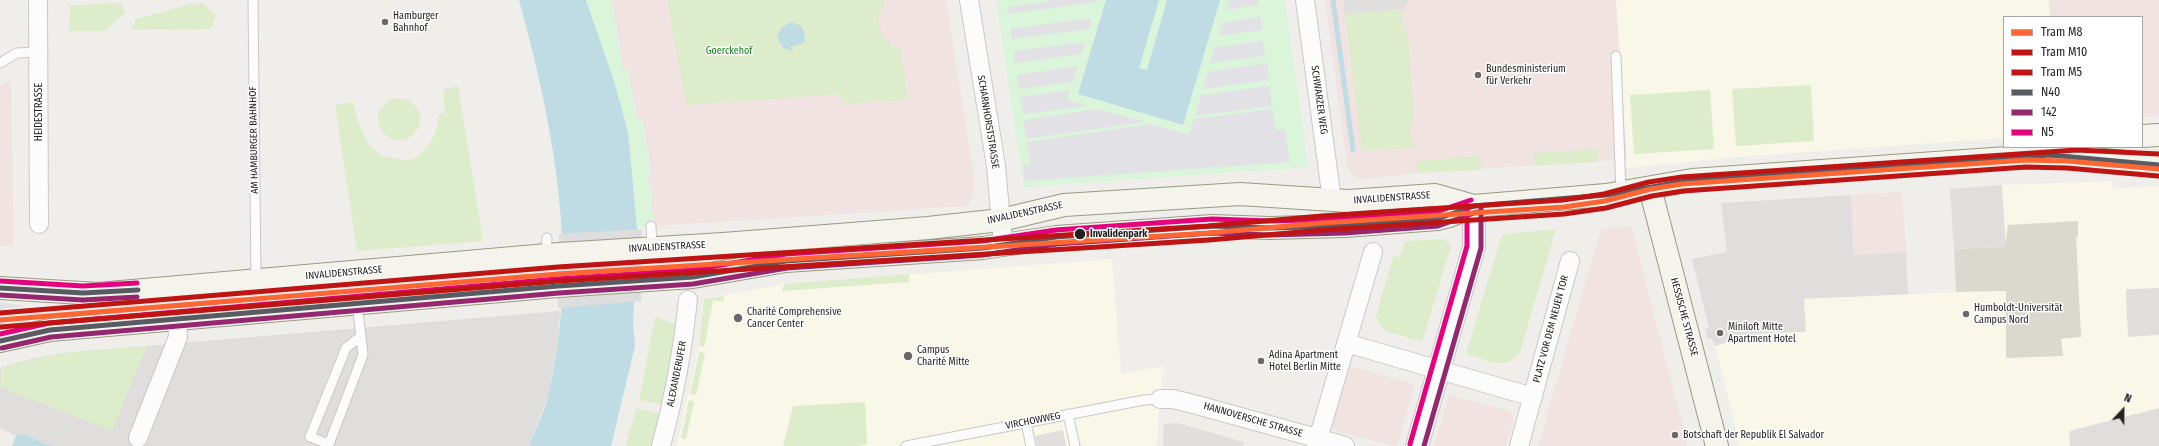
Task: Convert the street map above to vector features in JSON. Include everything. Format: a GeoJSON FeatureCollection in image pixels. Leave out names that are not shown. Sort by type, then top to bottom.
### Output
{"type":"FeatureCollection","features":[{"type":"Feature","properties":{"kind":"main road"},"geometry":{"type":"LineString","coordinates":[[2143,136],[2159,135]]}},
{"type":"Feature","properties":{"kind":"main road","name":"INVALIDENSTRASSE"},"geometry":{"type":"LineString","coordinates":[[2050,155],[2074,148]]}},
{"type":"Feature","properties":{"kind":"main road","name":"INVALIDENSTRASSE"},"geometry":{"type":"LineString","coordinates":[[0,341],[50,330],[558,286],[693,276],[786,261],[1003,245],[1056,237],[1212,226],[1270,228],[1333,226],[1437,219],[1474,206],[1585,198],[1692,180],[2050,155],[2159,165]]}},
{"type":"Feature","properties":{"kind":"main road","name":"HESSISCHE STRASSE"},"geometry":{"type":"LineString","coordinates":[[1650,188],[1717,446]]}},
{"type":"Feature","properties":{"kind":"main road","name":"INVALIDENSTRASSE"},"geometry":{"type":"LineString","coordinates":[[0,288],[98,294],[256,280],[551,249],[647,248],[928,228],[1001,220],[1076,204],[1247,194],[1332,200],[1367,200],[1435,195],[1474,206]]}},
{"type":"Feature","properties":{"kind":"main road"},"geometry":{"type":"LineString","coordinates":[[1332,200],[1333,226]]}},
{"type":"Feature","properties":{"kind":"street","name":"HEIDESTRASSE"},"geometry":{"type":"LineString","coordinates":[[38,0],[39,224]]}},
{"type":"Feature","properties":{"kind":"street","name":"SCHARNHORSTSTRASSE"},"geometry":{"type":"LineString","coordinates":[[969,0],[996,166],[1003,245]]}},
{"type":"Feature","properties":{"kind":"street","name":"SCHWARZER WEG"},"geometry":{"type":"LineString","coordinates":[[1305,0],[1332,200]]}},
{"type":"Feature","properties":{"kind":"street"},"geometry":{"type":"LineString","coordinates":[[1417,446],[1474,247],[1474,206]]}},
{"type":"Feature","properties":{"kind":"street"},"geometry":{"type":"LineString","coordinates":[[1317,442],[1373,252]]}},
{"type":"Feature","properties":{"kind":"street","name":"PLATZ VOR DEM NEUEN TOR"},"geometry":{"type":"LineString","coordinates":[[1519,446],[1570,260]]}},
{"type":"Feature","properties":{"kind":"street","name":"ALEXANDERUFER"},"geometry":{"type":"LineString","coordinates":[[661,446],[671,410],[683,347],[688,300]]}},
{"type":"Feature","properties":{"kind":"street"},"geometry":{"type":"LineString","coordinates":[[138,438],[178,337],[178,319]]}},
{"type":"Feature","properties":{"kind":"street","name":"PLATZ VOR DEM NEUEN TOR"},"geometry":{"type":"LineString","coordinates":[[1346,343],[1533,397]]}},
{"type":"Feature","properties":{"kind":"street","name":"HANNOVERSCHE STRASSE"},"geometry":{"type":"LineString","coordinates":[[1160,399],[1173,399],[1197,405],[1317,442],[1345,446]]}},
{"type":"Feature","properties":{"kind":"lane","name":"AM HAMBURGER BAHNHOF"},"geometry":{"type":"LineString","coordinates":[[253,0],[256,280]]}},
{"type":"Feature","properties":{"kind":"lane"},"geometry":{"type":"LineString","coordinates":[[0,63],[17,53],[38,52]]}},
{"type":"Feature","properties":{"kind":"lane"},"geometry":{"type":"LineString","coordinates":[[1616,56],[1621,193]]}},
{"type":"Feature","properties":{"kind":"lane"},"geometry":{"type":"LineString","coordinates":[[647,248],[651,226]]}},
{"type":"Feature","properties":{"kind":"lane"},"geometry":{"type":"LineString","coordinates":[[357,303],[361,336],[363,356],[328,445],[309,442],[346,348],[361,336]]}},
{"type":"Feature","properties":{"kind":"lane","name":"VIRCHOWWEG"},"geometry":{"type":"LineString","coordinates":[[906,446],[1068,414],[1160,399]]}},
{"type":"Feature","properties":{"kind":"lane"},"geometry":{"type":"LineString","coordinates":[[1068,414],[1075,446]]}},
{"type":"Feature","properties":{"kind":"lane"},"geometry":{"type":"LineString","coordinates":[[1026,422],[1031,446]]}},
{"type":"Feature","properties":{"kind":"shaded area"},"geometry":{"type":"Polygon","coordinates":[[[612,0],[946,0],[974,177],[973,194],[968,206],[655,226],[650,182],[648,182],[648,175],[651,174],[643,119],[637,119],[628,69],[623,69],[612,0]]]}},
{"type":"Feature","properties":{"kind":"shaded area"},"geometry":{"type":"Polygon","coordinates":[[[1058,0],[1097,0],[1097,2],[1008,14],[1007,7],[1058,0]]]}},
{"type":"Feature","properties":{"kind":"shaded area"},"geometry":{"type":"Polygon","coordinates":[[[1229,0],[1258,0],[1258,5],[1226,10],[1229,0]]]}},
{"type":"Feature","properties":{"kind":"shaded area","name":"Bundesministerium für Verkehr"},"geometry":{"type":"Polygon","coordinates":[[[1325,0],[1616,0],[1627,159],[1417,173],[1367,179],[1356,178],[1349,170],[1347,163],[1325,0]]]}},
{"type":"Feature","properties":{"kind":"shaded area"},"geometry":{"type":"Polygon","coordinates":[[[1344,0],[1409,0],[1409,4],[1405,5],[1405,9],[1345,14],[1344,0]]]}},
{"type":"Feature","properties":{"kind":"shaded area"},"geometry":{"type":"Polygon","coordinates":[[[1616,0],[2049,0],[2050,16],[2003,16],[2003,138],[1736,157],[1626,168],[1627,159],[1616,0]]]}},
{"type":"Feature","properties":{"kind":"shaded area"},"geometry":{"type":"Polygon","coordinates":[[[2049,0],[2159,0],[2159,116],[2143,117],[2143,16],[2050,16],[2049,0]]]}},
{"type":"Feature","properties":{"kind":"shaded area"},"geometry":{"type":"Polygon","coordinates":[[[1260,17],[1262,30],[1218,36],[1222,23],[1260,17]]]}},
{"type":"Feature","properties":{"kind":"shaded area"},"geometry":{"type":"Polygon","coordinates":[[[1092,18],[1089,29],[1012,39],[1010,29],[1092,18]]]}},
{"type":"Feature","properties":{"kind":"shaded area"},"geometry":{"type":"Polygon","coordinates":[[[1263,41],[1265,56],[1210,63],[1215,47],[1263,41]]]}},
{"type":"Feature","properties":{"kind":"shaded area"},"geometry":{"type":"Polygon","coordinates":[[[1085,42],[1081,54],[1015,63],[1014,51],[1085,42]]]}},
{"type":"Feature","properties":{"kind":"shaded area"},"geometry":{"type":"Polygon","coordinates":[[[1267,63],[1269,80],[1203,89],[1208,72],[1267,63]]]}},
{"type":"Feature","properties":{"kind":"shaded area"},"geometry":{"type":"Polygon","coordinates":[[[1078,66],[1073,82],[1019,89],[1017,75],[1078,66]]]}},
{"type":"Feature","properties":{"kind":"shaded area"},"geometry":{"type":"Polygon","coordinates":[[[11,79],[14,245],[0,246],[0,86],[11,79]]]}},
{"type":"Feature","properties":{"kind":"shaded area"},"geometry":{"type":"Polygon","coordinates":[[[1270,86],[1272,106],[1195,116],[1201,95],[1270,86]]]}},
{"type":"Feature","properties":{"kind":"shaded area"},"geometry":{"type":"Polygon","coordinates":[[[1070,90],[1068,100],[1088,106],[1023,114],[1020,97],[1070,90]]]}},
{"type":"Feature","properties":{"kind":"shaded area"},"geometry":{"type":"Polygon","coordinates":[[[1098,109],[1145,122],[1026,139],[1023,120],[1098,109]]]}},
{"type":"Feature","properties":{"kind":"shaded area"},"geometry":{"type":"Polygon","coordinates":[[[1273,109],[1276,130],[1285,129],[1290,162],[1025,181],[1023,165],[1030,164],[1027,142],[1151,124],[1189,135],[1194,119],[1273,109]]]}},
{"type":"Feature","properties":{"kind":"shaded area","name":"Humboldt-Universität Campus Nord"},"geometry":{"type":"Polygon","coordinates":[[[2112,181],[2113,189],[2159,186],[2159,288],[2126,289],[2126,308],[2128,337],[2159,335],[2159,408],[2069,431],[2070,446],[1740,446],[1715,346],[1756,334],[1806,332],[1804,299],[1956,292],[1954,249],[2006,247],[2002,185],[2112,181]]]}},
{"type":"Feature","properties":{"kind":"shaded area"},"geometry":{"type":"Polygon","coordinates":[[[2002,185],[2006,247],[1954,249],[1950,189],[2002,185]]]}},
{"type":"Feature","properties":{"kind":"shaded area"},"geometry":{"type":"Polygon","coordinates":[[[1902,192],[1906,252],[1854,255],[1851,195],[1902,192]]]}},
{"type":"Feature","properties":{"kind":"shaded area"},"geometry":{"type":"Polygon","coordinates":[[[1851,195],[1854,255],[1906,252],[1908,295],[1804,299],[1806,332],[1756,334],[1715,346],[1712,338],[1708,339],[1705,329],[1709,328],[1692,259],[1727,252],[1721,203],[1851,195]]]}},
{"type":"Feature","properties":{"kind":"shaded area"},"geometry":{"type":"Polygon","coordinates":[[[2078,221],[2078,237],[2076,237],[2081,337],[2061,339],[2063,356],[2006,358],[2006,291],[1956,292],[1954,249],[2005,247],[2008,225],[2078,221]]]}},
{"type":"Feature","properties":{"kind":"shaded area"},"geometry":{"type":"Polygon","coordinates":[[[1631,226],[1688,446],[1538,446],[1601,229],[1631,226]]]}},
{"type":"Feature","properties":{"kind":"shaded area","name":"Campus Charité Mitte"},"geometry":{"type":"Polygon","coordinates":[[[1112,259],[1121,374],[1164,366],[1157,446],[677,446],[699,346],[704,299],[784,284],[1112,259]]]}},
{"type":"Feature","properties":{"kind":"shaded area"},"geometry":{"type":"Polygon","coordinates":[[[2159,288],[2159,335],[2128,337],[2126,289],[2159,288]]]}},
{"type":"Feature","properties":{"kind":"shaded area"},"geometry":{"type":"Polygon","coordinates":[[[0,303],[23,305],[21,307],[4,308],[5,324],[28,322],[29,326],[0,332],[0,303]]]}},
{"type":"Feature","properties":{"kind":"shaded area"},"geometry":{"type":"Polygon","coordinates":[[[560,311],[558,341],[549,393],[529,446],[52,446],[22,434],[16,436],[0,428],[1,367],[27,360],[63,353],[560,311]]]}},
{"type":"Feature","properties":{"kind":"shaded area"},"geometry":{"type":"Polygon","coordinates":[[[1351,367],[1415,385],[1397,445],[1392,446],[1337,431],[1333,428],[1333,421],[1348,370],[1351,367]]]}},
{"type":"Feature","properties":{"kind":"shaded area"},"geometry":{"type":"Polygon","coordinates":[[[1449,395],[1510,411],[1514,420],[1506,446],[1434,446],[1449,395]]]}},
{"type":"Feature","properties":{"kind":"shaded area"},"geometry":{"type":"Polygon","coordinates":[[[2159,408],[2159,446],[2070,446],[2069,431],[2159,408]]]}},
{"type":"Feature","properties":{"kind":"shaded area"},"geometry":{"type":"Polygon","coordinates":[[[1178,423],[1244,442],[1243,446],[1163,446],[1164,424],[1178,423]]]}},
{"type":"Feature","properties":{"kind":"shaded area"},"geometry":{"type":"Polygon","coordinates":[[[1063,430],[1066,446],[1037,446],[1035,436],[1063,430]]]}},
{"type":"Feature","properties":{"kind":"green space"},"geometry":{"type":"Polygon","coordinates":[[[586,0],[612,0],[623,69],[628,69],[637,119],[643,119],[651,175],[648,176],[648,182],[650,182],[655,226],[637,227],[634,188],[614,81],[586,0]]]}},
{"type":"Feature","properties":{"kind":"green space","name":"Goerckehof"},"geometry":{"type":"Polygon","coordinates":[[[667,0],[890,0],[884,1],[884,9],[878,14],[880,27],[884,39],[890,41],[891,48],[900,47],[908,100],[842,104],[841,94],[686,105],[667,0]]]}},
{"type":"Feature","properties":{"kind":"green space"},"geometry":{"type":"Polygon","coordinates":[[[996,0],[1285,0],[1308,167],[1024,187],[996,0]]]}},
{"type":"Feature","properties":{"kind":"green space"},"geometry":{"type":"Polygon","coordinates":[[[122,3],[125,13],[104,31],[69,31],[70,5],[122,3]]]}},
{"type":"Feature","properties":{"kind":"green space"},"geometry":{"type":"Polygon","coordinates":[[[202,3],[216,15],[211,29],[131,30],[136,19],[191,4],[202,3]]]}},
{"type":"Feature","properties":{"kind":"green space"},"geometry":{"type":"Polygon","coordinates":[[[1402,9],[1403,28],[1406,28],[1408,33],[1414,120],[1412,120],[1413,126],[1410,127],[1411,142],[1414,142],[1414,148],[1362,151],[1345,14],[1402,9]]]}},
{"type":"Feature","properties":{"kind":"green space"},"geometry":{"type":"Polygon","coordinates":[[[1811,85],[1814,141],[1736,146],[1732,89],[1811,85]]]}},
{"type":"Feature","properties":{"kind":"green space"},"geometry":{"type":"Polygon","coordinates":[[[458,86],[483,241],[357,251],[335,105],[353,102],[365,137],[373,149],[379,154],[386,157],[405,160],[413,159],[425,150],[430,143],[434,136],[439,114],[445,113],[443,89],[458,86]]]}},
{"type":"Feature","properties":{"kind":"green space"},"geometry":{"type":"Polygon","coordinates":[[[1710,90],[1714,149],[1634,154],[1630,95],[1710,90]]]}},
{"type":"Feature","properties":{"kind":"green space"},"geometry":{"type":"Polygon","coordinates":[[[395,98],[403,98],[411,101],[417,107],[420,119],[417,131],[411,137],[403,140],[395,140],[387,137],[381,131],[378,123],[378,115],[381,107],[387,101],[395,98]]]}},
{"type":"Feature","properties":{"kind":"green space"},"geometry":{"type":"Polygon","coordinates":[[[1597,149],[1598,162],[1534,166],[1533,153],[1597,149]]]}},
{"type":"Feature","properties":{"kind":"green space"},"geometry":{"type":"Polygon","coordinates":[[[1480,156],[1481,170],[1417,173],[1416,161],[1480,156]]]}},
{"type":"Feature","properties":{"kind":"green space"},"geometry":{"type":"Polygon","coordinates":[[[1556,229],[1520,352],[1509,362],[1502,363],[1488,361],[1466,354],[1501,237],[1505,234],[1556,229]]]}},
{"type":"Feature","properties":{"kind":"green space"},"geometry":{"type":"Polygon","coordinates":[[[1445,239],[1451,247],[1422,342],[1386,331],[1381,327],[1376,317],[1393,256],[1399,257],[1406,241],[1445,239]]]}},
{"type":"Feature","properties":{"kind":"green space"},"geometry":{"type":"Polygon","coordinates":[[[909,274],[909,282],[782,291],[784,284],[909,274]]]}},
{"type":"Feature","properties":{"kind":"green space"},"geometry":{"type":"Polygon","coordinates":[[[724,296],[723,302],[713,300],[704,347],[699,346],[704,299],[724,296]]]}},
{"type":"Feature","properties":{"kind":"green space"},"geometry":{"type":"Polygon","coordinates":[[[655,317],[680,326],[664,405],[639,400],[655,317]]]}},
{"type":"Feature","properties":{"kind":"green space"},"geometry":{"type":"Polygon","coordinates":[[[147,346],[112,431],[0,387],[1,367],[63,353],[147,346]]]}},
{"type":"Feature","properties":{"kind":"green space"},"geometry":{"type":"Polygon","coordinates":[[[699,352],[705,353],[696,395],[690,394],[699,352]]]}},
{"type":"Feature","properties":{"kind":"green space"},"geometry":{"type":"Polygon","coordinates":[[[689,400],[694,402],[686,439],[681,438],[689,400]]]}},
{"type":"Feature","properties":{"kind":"green space"},"geometry":{"type":"Polygon","coordinates":[[[865,402],[867,444],[857,446],[783,446],[793,406],[865,402]]]}},
{"type":"Feature","properties":{"kind":"green space"},"geometry":{"type":"Polygon","coordinates":[[[636,408],[662,414],[655,446],[626,446],[636,408]]]}},
{"type":"Feature","properties":{"kind":"water"},"geometry":{"type":"Polygon","coordinates":[[[519,0],[586,0],[614,81],[628,132],[637,227],[633,324],[635,346],[611,446],[529,446],[543,412],[549,392],[558,343],[562,293],[562,244],[559,194],[552,145],[532,48],[519,0]]]}},
{"type":"Feature","properties":{"kind":"water"},"geometry":{"type":"Polygon","coordinates":[[[1106,0],[1159,0],[1139,68],[1147,70],[1167,0],[1220,0],[1183,125],[1078,94],[1106,0]]]}},
{"type":"Feature","properties":{"kind":"water"},"geometry":{"type":"Polygon","coordinates":[[[791,22],[801,26],[805,35],[804,43],[790,47],[793,51],[783,48],[777,37],[781,28],[791,22]]]}},
{"type":"Feature","properties":{"kind":"water"},"geometry":{"type":"Polygon","coordinates":[[[22,434],[52,446],[12,446],[16,436],[22,434]]]}},
{"type":"Feature","properties":{"kind":"pier"},"geometry":{"type":"Polygon","coordinates":[[[642,229],[641,301],[558,308],[559,234],[642,229]]]}},
{"type":"Feature","properties":{"kind":"waterway"},"geometry":{"type":"LineString","coordinates":[[1333,0],[1353,150]]}},
{"type":"Feature","properties":{"kind":"tram line","name":"M5"},"geometry":{"type":"LineString","coordinates":[[0,313],[558,267],[1208,226],[1322,216],[1563,200],[1604,194],[1649,182],[1682,177],[2077,150],[2159,154]]}},
{"type":"Feature","properties":{"kind":"tram line","name":"M8"},"geometry":{"type":"LineString","coordinates":[[0,320],[558,274],[1209,233],[1322,223],[1564,207],[1605,201],[1651,189],[1682,184],[2026,160],[2067,161],[2159,169]]}},
{"type":"Feature","properties":{"kind":"tram line","name":"M10"},"geometry":{"type":"LineString","coordinates":[[1,327],[559,281],[1209,240],[1323,230],[1564,214],[1606,208],[1652,196],[1683,191],[2026,167],[2067,168],[2158,176]]}},
{"type":"Feature","properties":{"kind":"transit line","name":"N40"},"geometry":{"type":"LineString","coordinates":[[0,341],[50,330],[558,286],[693,277],[786,261],[983,248],[1056,237],[1212,226],[1270,228],[1345,226],[1437,219],[1474,206],[1606,195],[1692,180],[2050,155],[2159,165]]}},
{"type":"Feature","properties":{"kind":"transit line","name":"N5"},"geometry":{"type":"LineString","coordinates":[[0,334],[49,323],[557,279],[692,270],[786,254],[982,241],[1056,230],[1212,219],[1270,221],[1345,219],[1436,212],[1471,200]]}},
{"type":"Feature","properties":{"kind":"transit line","name":"N5"},"geometry":{"type":"LineString","coordinates":[[1410,444],[1467,246],[1467,206]]}},
{"type":"Feature","properties":{"kind":"transit line","name":"142"},"geometry":{"type":"LineString","coordinates":[[1424,446],[1481,248],[1481,206]]}},
{"type":"Feature","properties":{"kind":"transit line","name":"142"},"geometry":{"type":"LineString","coordinates":[[2,348],[51,337],[559,293],[693,284],[787,268],[983,255],[1057,244],[1212,233],[1270,235],[1345,233],[1438,226],[1477,212]]}},
{"type":"Feature","properties":{"kind":"transit line","name":"N5"},"geometry":{"type":"LineString","coordinates":[[0,281],[83,286],[137,283]]}},
{"type":"Feature","properties":{"kind":"transit line","name":"N40"},"geometry":{"type":"LineString","coordinates":[[0,288],[83,293],[138,290]]}},
{"type":"Feature","properties":{"kind":"transit line","name":"142"},"geometry":{"type":"LineString","coordinates":[[0,295],[83,300],[137,297]]}},
{"type":"Feature","properties":{"kind":"place","name":"Hamburger Bahnhof"},"geometry":{"type":"Point","coordinates":[385,22]}},
{"type":"Feature","properties":{"kind":"place","name":"Bundesministerium für Verkehr"},"geometry":{"type":"Point","coordinates":[1478,75]}},
{"type":"Feature","properties":{"kind":"place","name":"Invalidenpark"},"geometry":{"type":"Point","coordinates":[1080,234]}},
{"type":"Feature","properties":{"kind":"place","name":"Humboldt-Universität Campus Nord"},"geometry":{"type":"Point","coordinates":[1966,314]}},
{"type":"Feature","properties":{"kind":"place","name":"Charité Comprehensive Cancer Center"},"geometry":{"type":"Point","coordinates":[738,318]}},
{"type":"Feature","properties":{"kind":"place","name":"Miniloft Mitte Apartment Hotel"},"geometry":{"type":"Point","coordinates":[1720,333]}},
{"type":"Feature","properties":{"kind":"place","name":"Campus Charité Mitte"},"geometry":{"type":"Point","coordinates":[908,356]}},
{"type":"Feature","properties":{"kind":"place","name":"Adina Apartment Hotel Berlin Mitte"},"geometry":{"type":"Point","coordinates":[1261,361]}},
{"type":"Feature","properties":{"kind":"place","name":"Botschaft der Republik El Salvador"},"geometry":{"type":"Point","coordinates":[1675,435]}}]}
